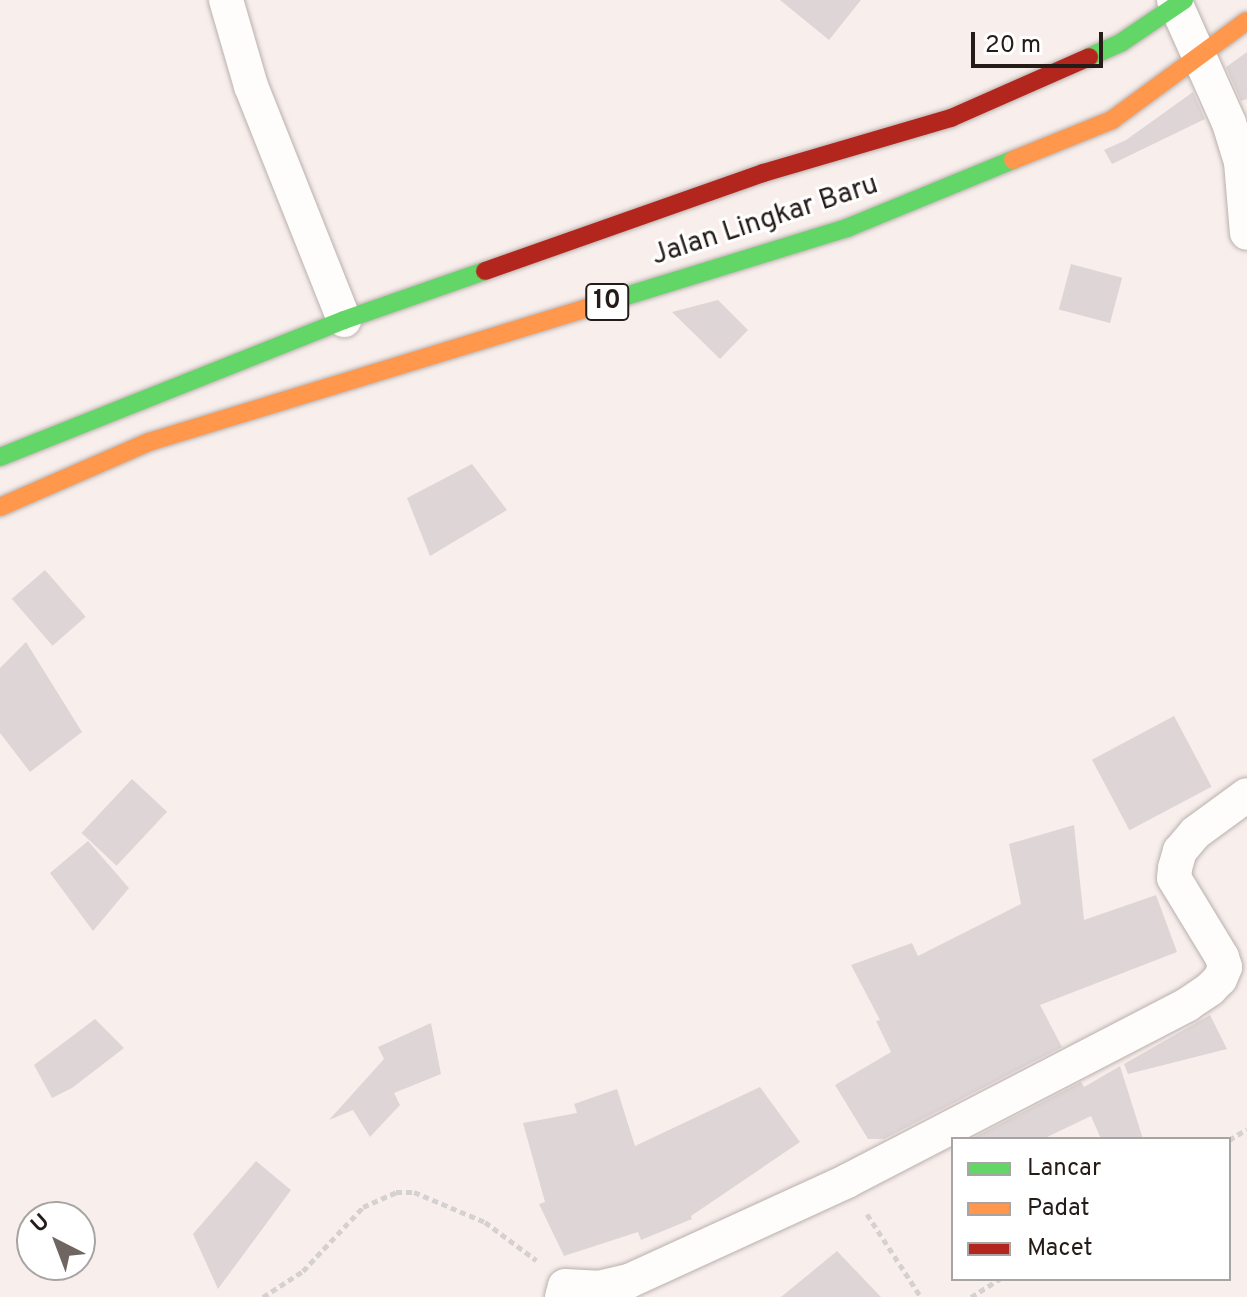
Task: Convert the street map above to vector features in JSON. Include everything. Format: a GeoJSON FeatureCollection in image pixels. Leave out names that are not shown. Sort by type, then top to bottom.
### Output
{"type":"FeatureCollection","features":[{"type":"Feature","properties":{"kind":"highway","name":"Jalan Lingkar Baru"},"geometry":{"type":"LineString","coordinates":[[0,457],[344,320],[763,173],[951,118],[1051,77],[1122,42],[1178,2]]}},
{"type":"Feature","properties":{"kind":"highway","name":"Jalan Lingkar Baru"},"geometry":{"type":"LineString","coordinates":[[0,507],[149,442],[847,228],[1112,120],[1247,21]]}},
{"type":"Feature","properties":{"kind":"street"},"geometry":{"type":"LineString","coordinates":[[226,0],[251,86],[344,320]]}},
{"type":"Feature","properties":{"kind":"street"},"geometry":{"type":"LineString","coordinates":[[1178,2],[1197,59],[1229,123],[1241,162],[1247,233]]}},
{"type":"Feature","properties":{"kind":"street"},"geometry":{"type":"LineString","coordinates":[[563,1292],[629,1281],[847,1181],[1188,1004],[1210,989],[1220,979],[1225,967],[1174,878],[1175,868],[1180,851],[1195,833],[1247,795]]}},
{"type":"Feature","properties":{"kind":"path"},"geometry":{"type":"LineString","coordinates":[[847,1181],[921,1297]]}},
{"type":"Feature","properties":{"kind":"path"},"geometry":{"type":"LineString","coordinates":[[263,1297],[303,1271],[363,1207],[396,1192],[414,1192],[485,1222],[549,1270],[563,1292]]}},
{"type":"Feature","properties":{"kind":"path"},"geometry":{"type":"LineString","coordinates":[[971,1297],[997,1281]]}},
{"type":"Feature","properties":{"kind":"building"},"geometry":{"type":"Polygon","coordinates":[[[780,0],[861,0],[829,40],[780,0]]]}},
{"type":"Feature","properties":{"kind":"building"},"geometry":{"type":"Polygon","coordinates":[[[1247,52],[1247,99],[1241,101],[1226,67],[1247,52]]]}},
{"type":"Feature","properties":{"kind":"building"},"geometry":{"type":"Polygon","coordinates":[[[1193,92],[1205,119],[1112,164],[1104,150],[1126,140],[1193,92]]]}},
{"type":"Feature","properties":{"kind":"building"},"geometry":{"type":"Polygon","coordinates":[[[1071,264],[1122,278],[1110,323],[1059,309],[1071,264]]]}},
{"type":"Feature","properties":{"kind":"building"},"geometry":{"type":"Polygon","coordinates":[[[718,300],[748,330],[720,359],[672,312],[718,300]]]}},
{"type":"Feature","properties":{"kind":"building"},"geometry":{"type":"Polygon","coordinates":[[[472,464],[507,510],[430,556],[407,498],[472,464]]]}},
{"type":"Feature","properties":{"kind":"building"},"geometry":{"type":"Polygon","coordinates":[[[45,570],[86,617],[52,646],[12,599],[45,570]]]}},
{"type":"Feature","properties":{"kind":"building"},"geometry":{"type":"Polygon","coordinates":[[[26,642],[82,732],[30,772],[0,733],[0,668],[26,642]]]}},
{"type":"Feature","properties":{"kind":"building"},"geometry":{"type":"Polygon","coordinates":[[[1174,716],[1212,787],[1129,830],[1092,760],[1174,716]]]}},
{"type":"Feature","properties":{"kind":"building"},"geometry":{"type":"Polygon","coordinates":[[[132,779],[167,812],[117,866],[82,833],[132,779]]]}},
{"type":"Feature","properties":{"kind":"building"},"geometry":{"type":"Polygon","coordinates":[[[1074,825],[1084,920],[1156,895],[1177,952],[1040,1005],[1062,1047],[884,1139],[868,1139],[835,1085],[891,1052],[876,1021],[880,1020],[851,965],[912,943],[918,956],[1021,904],[1009,844],[1074,825]]]}},
{"type":"Feature","properties":{"kind":"building"},"geometry":{"type":"Polygon","coordinates":[[[88,841],[129,888],[93,931],[50,873],[88,841]]]}},
{"type":"Feature","properties":{"kind":"building"},"geometry":{"type":"Polygon","coordinates":[[[1210,1015],[1227,1049],[1128,1074],[1124,1064],[1210,1015]]]}},
{"type":"Feature","properties":{"kind":"building"},"geometry":{"type":"Polygon","coordinates":[[[95,1019],[124,1048],[72,1088],[52,1098],[34,1065],[95,1019]]]}},
{"type":"Feature","properties":{"kind":"building"},"geometry":{"type":"Polygon","coordinates":[[[431,1023],[441,1074],[394,1093],[400,1105],[370,1137],[353,1110],[329,1120],[384,1059],[378,1047],[431,1023]]]}},
{"type":"Feature","properties":{"kind":"building"},"geometry":{"type":"Polygon","coordinates":[[[1120,1066],[1142,1137],[1100,1137],[1091,1116],[1047,1137],[975,1137],[1081,1082],[1084,1087],[1120,1066]]]}},
{"type":"Feature","properties":{"kind":"building"},"geometry":{"type":"Polygon","coordinates":[[[760,1087],[800,1142],[691,1216],[692,1219],[641,1240],[638,1232],[564,1256],[539,1204],[545,1202],[523,1123],[577,1113],[574,1104],[617,1089],[635,1146],[760,1087]]]}},
{"type":"Feature","properties":{"kind":"building"},"geometry":{"type":"Polygon","coordinates":[[[256,1161],[291,1190],[218,1289],[193,1234],[256,1161]]]}},
{"type":"Feature","properties":{"kind":"building"},"geometry":{"type":"Polygon","coordinates":[[[837,1251],[881,1297],[781,1297],[837,1251]]]}},
{"type":"Feature","properties":{"kind":"traffic: fast"},"geometry":{"type":"LineString","coordinates":[[1089,57],[1122,42],[1184,0]]}},
{"type":"Feature","properties":{"kind":"traffic: fast"},"geometry":{"type":"LineString","coordinates":[[587,308],[847,228],[1013,160]]}},
{"type":"Feature","properties":{"kind":"traffic: fast"},"geometry":{"type":"LineString","coordinates":[[0,457],[344,320],[485,271]]}},
{"type":"Feature","properties":{"kind":"traffic: slow"},"geometry":{"type":"LineString","coordinates":[[1013,160],[1112,120],[1247,21]]}},
{"type":"Feature","properties":{"kind":"traffic: slow"},"geometry":{"type":"LineString","coordinates":[[0,507],[149,442],[587,308]]}},
{"type":"Feature","properties":{"kind":"traffic: jam"},"geometry":{"type":"LineString","coordinates":[[485,271],[763,173],[951,118],[1089,57]]}}]}
